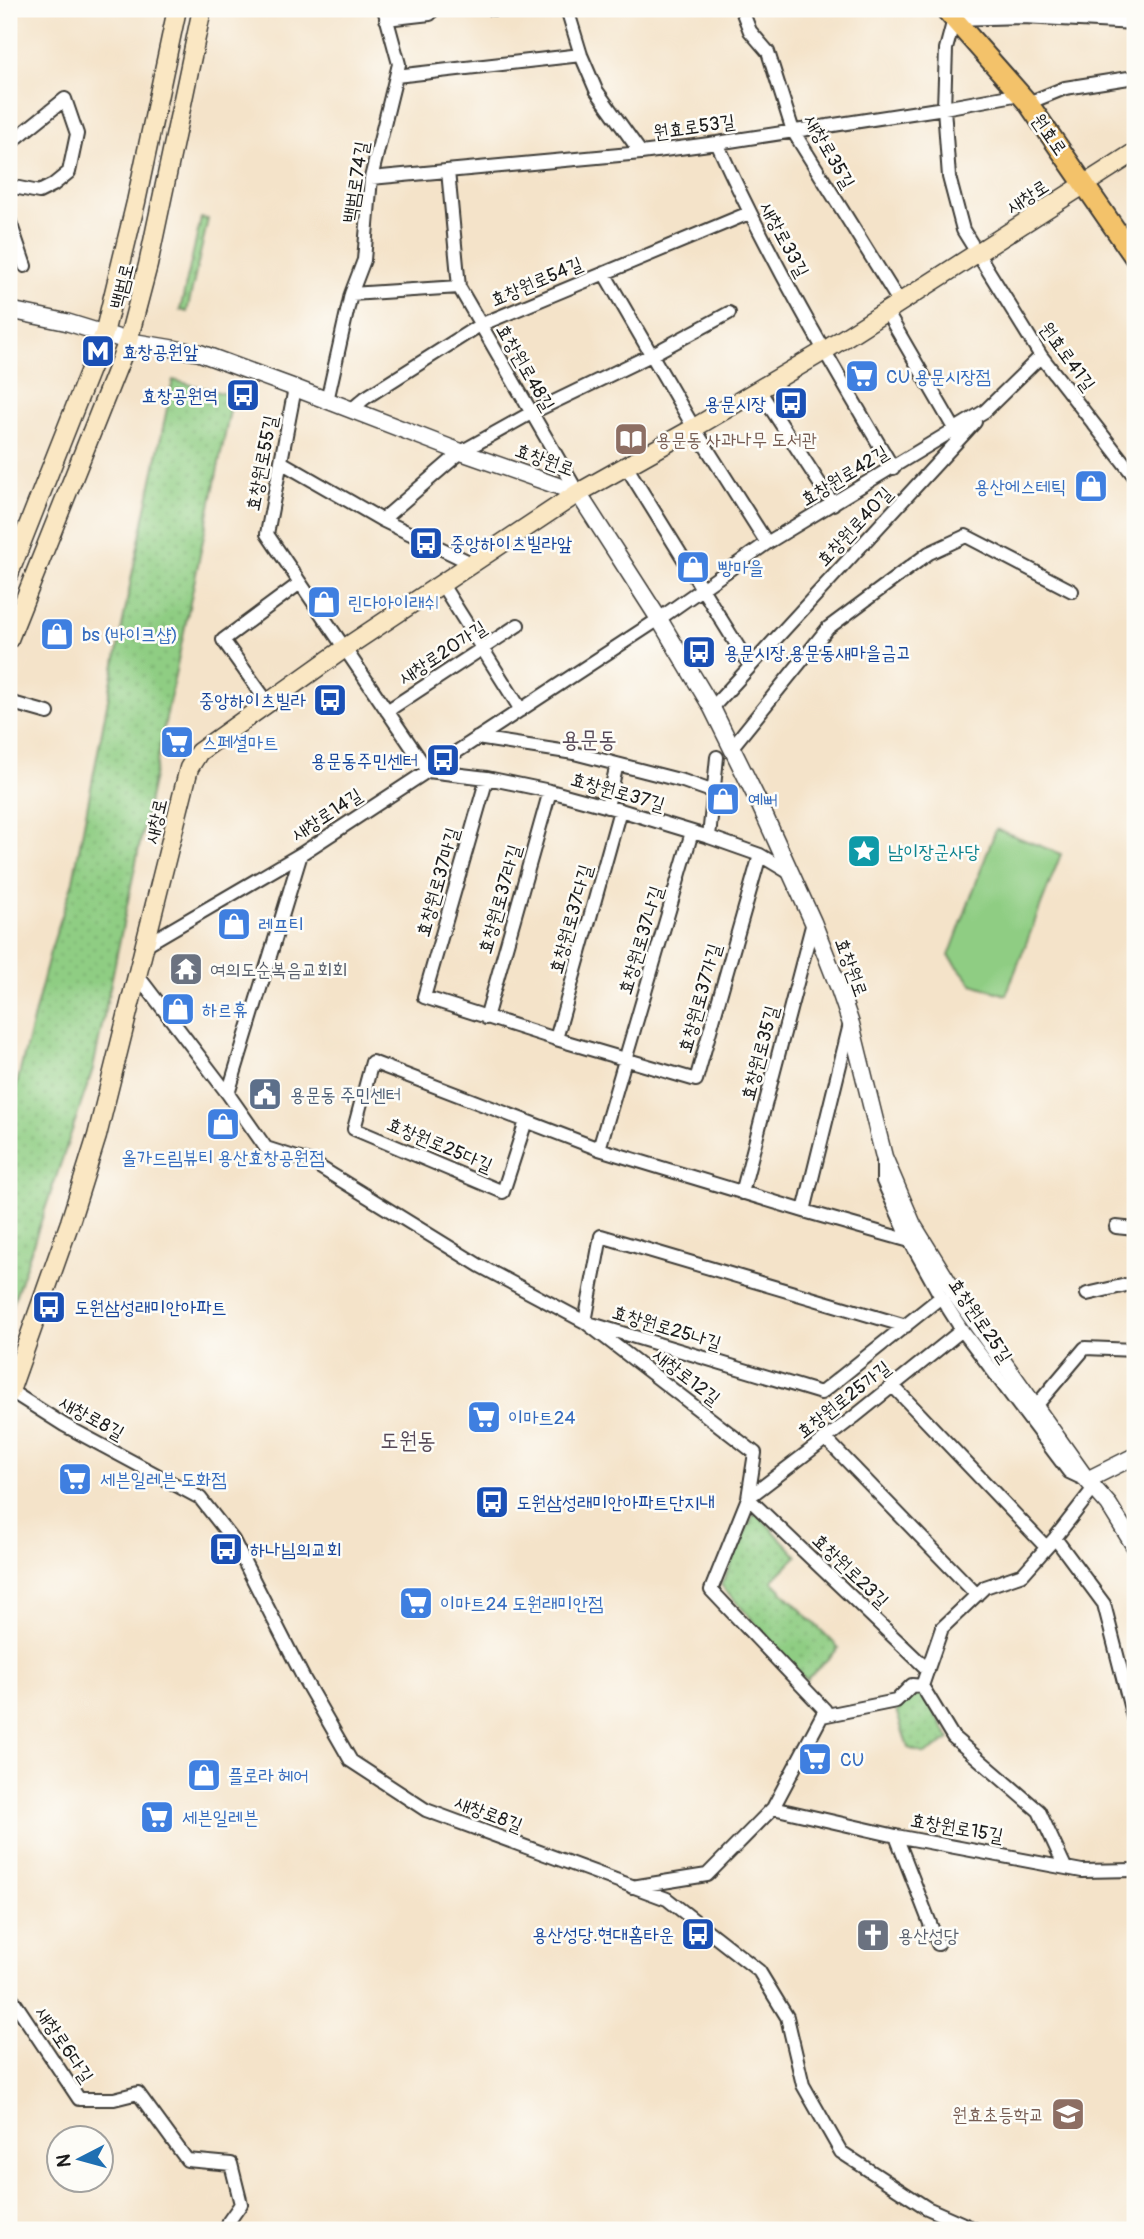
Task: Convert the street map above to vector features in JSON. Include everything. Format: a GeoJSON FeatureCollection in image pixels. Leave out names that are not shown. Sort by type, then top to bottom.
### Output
{"type":"FeatureCollection","features":[{"type":"Feature","properties":{"kind":"main road","name":"백범로"},"geometry":{"type":"LineString","coordinates":[[9,574],[104,334],[136,202],[177,9]]}},
{"type":"Feature","properties":{"kind":"main road","name":"백범로"},"geometry":{"type":"LineString","coordinates":[[9,639],[128,341],[148,265],[202,9]]}},
{"type":"Feature","properties":{"kind":"main road","name":"원효로"},"geometry":{"type":"LineString","coordinates":[[949,14],[1024,98],[1135,258]]}},
{"type":"Feature","properties":{"kind":"main road","name":"새창로"},"geometry":{"type":"LineString","coordinates":[[9,1392],[70,1222],[93,1149],[147,944],[189,768],[199,752],[345,648],[579,494],[824,351],[1135,152]]}},
{"type":"Feature","properties":{"kind":"main road"},"geometry":{"type":"LineString","coordinates":[[136,202],[139,213],[151,215],[160,206]]}},
{"type":"Feature","properties":{"kind":"main road"},"geometry":{"type":"LineString","coordinates":[[60,448],[72,441],[79,444],[81,457]]}},
{"type":"Feature","properties":{"kind":"street","name":"백범로74길"},"geometry":{"type":"LineString","coordinates":[[327,401],[351,294],[364,260],[371,178],[399,64],[385,14],[430,14],[429,9]]}},
{"type":"Feature","properties":{"kind":"street"},"geometry":{"type":"LineString","coordinates":[[492,9],[500,9]]}},
{"type":"Feature","properties":{"kind":"street"},"geometry":{"type":"LineString","coordinates":[[566,9],[596,90],[641,153]]}},
{"type":"Feature","properties":{"kind":"street","name":"새창로35길"},"geometry":{"type":"LineString","coordinates":[[743,13],[750,32],[768,52],[793,131],[893,307]]}},
{"type":"Feature","properties":{"kind":"street"},"geometry":{"type":"LineString","coordinates":[[977,253],[963,230],[949,177],[944,108],[949,14],[1135,23]]}},
{"type":"Feature","properties":{"kind":"street"},"geometry":{"type":"LineString","coordinates":[[396,76],[582,55]]}},
{"type":"Feature","properties":{"kind":"street","name":"원효로53길"},"geometry":{"type":"LineString","coordinates":[[371,178],[641,153],[1024,98],[1065,88],[1135,78]]}},
{"type":"Feature","properties":{"kind":"street"},"geometry":{"type":"LineString","coordinates":[[9,144],[65,99],[77,134],[69,172],[39,192],[9,186]]}},
{"type":"Feature","properties":{"kind":"street","name":"새창로33길"},"geometry":{"type":"LineString","coordinates":[[717,143],[749,213],[824,351]]}},
{"type":"Feature","properties":{"kind":"street","name":"효창원로48길"},"geometry":{"type":"LineString","coordinates":[[447,171],[459,287],[579,494]]}},
{"type":"Feature","properties":{"kind":"street","name":"효창원로54길"},"geometry":{"type":"LineString","coordinates":[[351,410],[365,398],[480,325],[749,213]]}},
{"type":"Feature","properties":{"kind":"street"},"geometry":{"type":"LineString","coordinates":[[9,219],[25,266]]}},
{"type":"Feature","properties":{"kind":"street","name":"원효로41길"},"geometry":{"type":"LineString","coordinates":[[977,253],[1041,356],[1135,477]]}},
{"type":"Feature","properties":{"kind":"street"},"geometry":{"type":"LineString","coordinates":[[604,273],[694,428],[767,543]]}},
{"type":"Feature","properties":{"kind":"street"},"geometry":{"type":"LineString","coordinates":[[351,294],[459,287]]}},
{"type":"Feature","properties":{"kind":"street"},"geometry":{"type":"LineString","coordinates":[[893,307],[955,429]]}},
{"type":"Feature","properties":{"kind":"street","name":"효창원로"},"geometry":{"type":"LineString","coordinates":[[9,310],[66,322],[128,341],[200,354],[579,494],[712,708],[813,922],[850,1024],[884,1157],[913,1225],[956,1295],[1090,1484],[1109,1505],[1135,1547]]}},
{"type":"Feature","properties":{"kind":"street"},"geometry":{"type":"LineString","coordinates":[[382,520],[461,452],[531,413],[651,355],[729,313]]}},
{"type":"Feature","properties":{"kind":"street"},"geometry":{"type":"LineString","coordinates":[[824,351],[893,468]]}},
{"type":"Feature","properties":{"kind":"street","name":"효창원로42길"},"geometry":{"type":"LineString","coordinates":[[659,620],[767,543],[985,411],[1041,356]]}},
{"type":"Feature","properties":{"kind":"street","name":"효창원로55길"},"geometry":{"type":"LineString","coordinates":[[295,388],[267,534],[428,771]]}},
{"type":"Feature","properties":{"kind":"street"},"geometry":{"type":"LineString","coordinates":[[759,390],[833,505]]}},
{"type":"Feature","properties":{"kind":"street","name":"효창원로40길"},"geometry":{"type":"LineString","coordinates":[[712,708],[985,411]]}},
{"type":"Feature","properties":{"kind":"street"},"geometry":{"type":"LineString","coordinates":[[281,462],[382,520],[471,564]]}},
{"type":"Feature","properties":{"kind":"street"},"geometry":{"type":"LineString","coordinates":[[626,466],[750,666]]}},
{"type":"Feature","properties":{"kind":"street"},"geometry":{"type":"LineString","coordinates":[[732,747],[828,628],[929,553],[966,536],[1072,591]]}},
{"type":"Feature","properties":{"kind":"street"},"geometry":{"type":"LineString","coordinates":[[268,703],[223,640],[300,583]]}},
{"type":"Feature","properties":{"kind":"street"},"geometry":{"type":"LineString","coordinates":[[441,583],[521,710]]}},
{"type":"Feature","properties":{"kind":"street","name":"새창로14길"},"geometry":{"type":"LineString","coordinates":[[147,944],[301,854],[659,620]]}},
{"type":"Feature","properties":{"kind":"street","name":"새창로20가길"},"geometry":{"type":"LineString","coordinates":[[387,711],[518,625]]}},
{"type":"Feature","properties":{"kind":"street"},"geometry":{"type":"LineString","coordinates":[[9,702],[48,713]]}},
{"type":"Feature","properties":{"kind":"street"},"geometry":{"type":"LineString","coordinates":[[477,738],[574,753],[683,781],[714,792]]}},
{"type":"Feature","properties":{"kind":"street"},"geometry":{"type":"LineString","coordinates":[[709,837],[717,757]]}},
{"type":"Feature","properties":{"kind":"street","name":"효창원로37다길"},"geometry":{"type":"LineString","coordinates":[[556,1039],[614,809],[617,764]]}},
{"type":"Feature","properties":{"kind":"street","name":"효창원로37길"},"geometry":{"type":"LineString","coordinates":[[428,771],[487,778],[614,809],[760,855],[790,873]]}},
{"type":"Feature","properties":{"kind":"street","name":"효창원로37마길"},"geometry":{"type":"LineString","coordinates":[[486,1018],[424,997],[487,778]]}},
{"type":"Feature","properties":{"kind":"street","name":"효창원로37라길"},"geometry":{"type":"LineString","coordinates":[[486,1018],[550,792]]}},
{"type":"Feature","properties":{"kind":"street","name":"효창원로37나길"},"geometry":{"type":"LineString","coordinates":[[599,1149],[692,832]]}},
{"type":"Feature","properties":{"kind":"street"},"geometry":{"type":"LineString","coordinates":[[228,1094],[301,854]]}},
{"type":"Feature","properties":{"kind":"street","name":"효창원로37가길"},"geometry":{"type":"LineString","coordinates":[[625,1059],[696,1080],[760,855]]}},
{"type":"Feature","properties":{"kind":"street","name":"효창원로35길"},"geometry":{"type":"LineString","coordinates":[[742,1193],[813,922]]}},
{"type":"Feature","properties":{"kind":"street","name":"새창로12길"},"geometry":{"type":"LineString","coordinates":[[138,976],[266,1148],[313,1163],[480,1266],[585,1322],[755,1453],[748,1498],[711,1590],[825,1710],[822,1716]]}},
{"type":"Feature","properties":{"kind":"street"},"geometry":{"type":"LineString","coordinates":[[486,1018],[625,1059]]}},
{"type":"Feature","properties":{"kind":"street","name":"효창원로"},"geometry":{"type":"LineString","coordinates":[[804,1212],[850,1024]]}},
{"type":"Feature","properties":{"kind":"street","name":"효창원로25다길"},"geometry":{"type":"LineString","coordinates":[[526,1121],[503,1192],[354,1129],[372,1062],[526,1121],[599,1149],[909,1241]]}},
{"type":"Feature","properties":{"kind":"street","name":"효창원로25길"},"geometry":{"type":"LineString","coordinates":[[884,1157],[883,1181],[909,1241],[962,1330],[1069,1472],[1090,1484]]}},
{"type":"Feature","properties":{"kind":"street"},"geometry":{"type":"LineString","coordinates":[[1116,1227],[1135,1229]]}},
{"type":"Feature","properties":{"kind":"street","name":"효창원로25나길"},"geometry":{"type":"LineString","coordinates":[[906,1325],[601,1236],[585,1322],[821,1393],[942,1297]]}},
{"type":"Feature","properties":{"kind":"street"},"geometry":{"type":"LineString","coordinates":[[1087,1294],[1135,1283]]}},
{"type":"Feature","properties":{"kind":"street","name":"효창원로25가길"},"geometry":{"type":"LineString","coordinates":[[748,1498],[962,1330]]}},
{"type":"Feature","properties":{"kind":"street"},"geometry":{"type":"LineString","coordinates":[[1036,1406],[1085,1348],[1135,1350]]}},
{"type":"Feature","properties":{"kind":"street"},"geometry":{"type":"LineString","coordinates":[[892,1385],[1050,1543],[1104,1604],[1135,1725]]}},
{"type":"Feature","properties":{"kind":"street","name":"새창로8길"},"geometry":{"type":"LineString","coordinates":[[9,1392],[64,1425],[200,1498],[233,1540],[304,1679],[351,1761],[426,1810],[667,1899],[759,1971],[787,2017],[803,2085],[841,2152],[927,2208],[977,2230]]}},
{"type":"Feature","properties":{"kind":"street"},"geometry":{"type":"LineString","coordinates":[[826,1438],[976,1595]]}},
{"type":"Feature","properties":{"kind":"street"},"geometry":{"type":"LineString","coordinates":[[922,1686],[942,1628],[985,1587],[1023,1574],[1050,1543],[1090,1484],[1135,1456]]}},
{"type":"Feature","properties":{"kind":"street","name":"효창원로23길"},"geometry":{"type":"LineString","coordinates":[[748,1498],[928,1670]]}},
{"type":"Feature","properties":{"kind":"street"},"geometry":{"type":"LineString","coordinates":[[632,1887],[706,1875],[773,1808],[822,1716],[883,1705],[896,1701],[912,1685],[922,1686]]}},
{"type":"Feature","properties":{"kind":"street"},"geometry":{"type":"LineString","coordinates":[[922,1686],[953,1737],[1039,1811],[1065,1867]]}},
{"type":"Feature","properties":{"kind":"street","name":"효창원로15길"},"geometry":{"type":"LineString","coordinates":[[773,1808],[896,1836],[1082,1871],[1135,1870]]}},
{"type":"Feature","properties":{"kind":"street"},"geometry":{"type":"LineString","coordinates":[[896,1836],[938,1944]]}},
{"type":"Feature","properties":{"kind":"street","name":"새창로6다길"},"geometry":{"type":"LineString","coordinates":[[9,1994],[79,2099],[114,2099],[138,2093],[187,2160],[231,2164],[241,2204],[226,2230]]}},
{"type":"Feature","properties":{"kind":"green space"},"geometry":{"type":"Polygon","coordinates":[[[201,218],[208,219],[187,312],[180,310],[201,218]]]}},
{"type":"Feature","properties":{"kind":"green space"},"geometry":{"type":"Polygon","coordinates":[[[173,380],[233,396],[93,1069],[9,1315],[9,1115],[50,952],[73,881],[173,380]]]}},
{"type":"Feature","properties":{"kind":"green space"},"geometry":{"type":"Polygon","coordinates":[[[996,829],[1061,854],[1006,995],[972,984],[949,956],[996,829]]]}},
{"type":"Feature","properties":{"kind":"green space"},"geometry":{"type":"Polygon","coordinates":[[[755,1511],[797,1556],[772,1581],[839,1648],[806,1680],[721,1585],[755,1511]]]}},
{"type":"Feature","properties":{"kind":"green space"},"geometry":{"type":"Polygon","coordinates":[[[922,1692],[950,1739],[925,1754],[908,1748],[896,1710],[916,1693],[922,1692]]]}},
{"type":"Feature","properties":{"kind":"place","name":"효창공원앞"},"geometry":{"type":"Point","coordinates":[98,351]}},
{"type":"Feature","properties":{"kind":"place","name":"CU 용문시장점"},"geometry":{"type":"Point","coordinates":[862,376]}},
{"type":"Feature","properties":{"kind":"place","name":"효창공원역"},"geometry":{"type":"Point","coordinates":[243,395]}},
{"type":"Feature","properties":{"kind":"place","name":"용문시장"},"geometry":{"type":"Point","coordinates":[791,403]}},
{"type":"Feature","properties":{"kind":"place","name":"용문동 사과나무 도서관"},"geometry":{"type":"Point","coordinates":[631,439]}},
{"type":"Feature","properties":{"kind":"place","name":"용산에스테틱"},"geometry":{"type":"Point","coordinates":[1091,486]}},
{"type":"Feature","properties":{"kind":"place","name":"중앙하이츠빌라앞"},"geometry":{"type":"Point","coordinates":[426,543]}},
{"type":"Feature","properties":{"kind":"place","name":"빵마을"},"geometry":{"type":"Point","coordinates":[693,567]}},
{"type":"Feature","properties":{"kind":"place","name":"린다아이래쉬"},"geometry":{"type":"Point","coordinates":[324,602]}},
{"type":"Feature","properties":{"kind":"place","name":"bs (바이크샵)"},"geometry":{"type":"Point","coordinates":[57,634]}},
{"type":"Feature","properties":{"kind":"place","name":"용문시장.용문동새마을금고"},"geometry":{"type":"Point","coordinates":[699,652]}},
{"type":"Feature","properties":{"kind":"place","name":"중앙하이츠빌라"},"geometry":{"type":"Point","coordinates":[330,700]}},
{"type":"Feature","properties":{"kind":"place","name":"스페셜마트"},"geometry":{"type":"Point","coordinates":[177,742]}},
{"type":"Feature","properties":{"kind":"place","name":"용문동주민센터"},"geometry":{"type":"Point","coordinates":[443,760]}},
{"type":"Feature","properties":{"kind":"place","name":"예뻐"},"geometry":{"type":"Point","coordinates":[723,799]}},
{"type":"Feature","properties":{"kind":"place","name":"남이장군사당"},"geometry":{"type":"Point","coordinates":[864,851]}},
{"type":"Feature","properties":{"kind":"place","name":"레프티"},"geometry":{"type":"Point","coordinates":[234,924]}},
{"type":"Feature","properties":{"kind":"place","name":"여의도순복음교회회"},"geometry":{"type":"Point","coordinates":[186,969]}},
{"type":"Feature","properties":{"kind":"place","name":"하르휴"},"geometry":{"type":"Point","coordinates":[178,1009]}},
{"type":"Feature","properties":{"kind":"place","name":"용문동 주민센터"},"geometry":{"type":"Point","coordinates":[265,1094]}},
{"type":"Feature","properties":{"kind":"place","name":"올가드림뷰티 용산효창공원점"},"geometry":{"type":"Point","coordinates":[223,1124]}},
{"type":"Feature","properties":{"kind":"place","name":"도원삼성래미안아파트"},"geometry":{"type":"Point","coordinates":[49,1307]}},
{"type":"Feature","properties":{"kind":"place","name":"이마트24"},"geometry":{"type":"Point","coordinates":[484,1417]}},
{"type":"Feature","properties":{"kind":"place","name":"세븐일레븐 도화점"},"geometry":{"type":"Point","coordinates":[75,1479]}},
{"type":"Feature","properties":{"kind":"place","name":"도원삼성래미안아파트단지내"},"geometry":{"type":"Point","coordinates":[492,1502]}},
{"type":"Feature","properties":{"kind":"place","name":"하나님의교회"},"geometry":{"type":"Point","coordinates":[226,1549]}},
{"type":"Feature","properties":{"kind":"place","name":"이마트24 도원래미안점"},"geometry":{"type":"Point","coordinates":[416,1603]}},
{"type":"Feature","properties":{"kind":"place","name":"CU"},"geometry":{"type":"Point","coordinates":[815,1759]}},
{"type":"Feature","properties":{"kind":"place","name":"플로라 헤어"},"geometry":{"type":"Point","coordinates":[204,1775]}},
{"type":"Feature","properties":{"kind":"place","name":"세븐일레븐"},"geometry":{"type":"Point","coordinates":[157,1817]}},
{"type":"Feature","properties":{"kind":"place","name":"용산성당.현대홈타운"},"geometry":{"type":"Point","coordinates":[698,1934]}},
{"type":"Feature","properties":{"kind":"place","name":"용산성당"},"geometry":{"type":"Point","coordinates":[873,1935]}},
{"type":"Feature","properties":{"kind":"place","name":"원효초등학교"},"geometry":{"type":"Point","coordinates":[1068,2114]}},
{"type":"Feature","properties":{"kind":"district","name":"용문동"},"geometry":{"type":"Point","coordinates":[589,739]}},
{"type":"Feature","properties":{"kind":"district","name":"도원동"},"geometry":{"type":"Point","coordinates":[408,1440]}}]}
